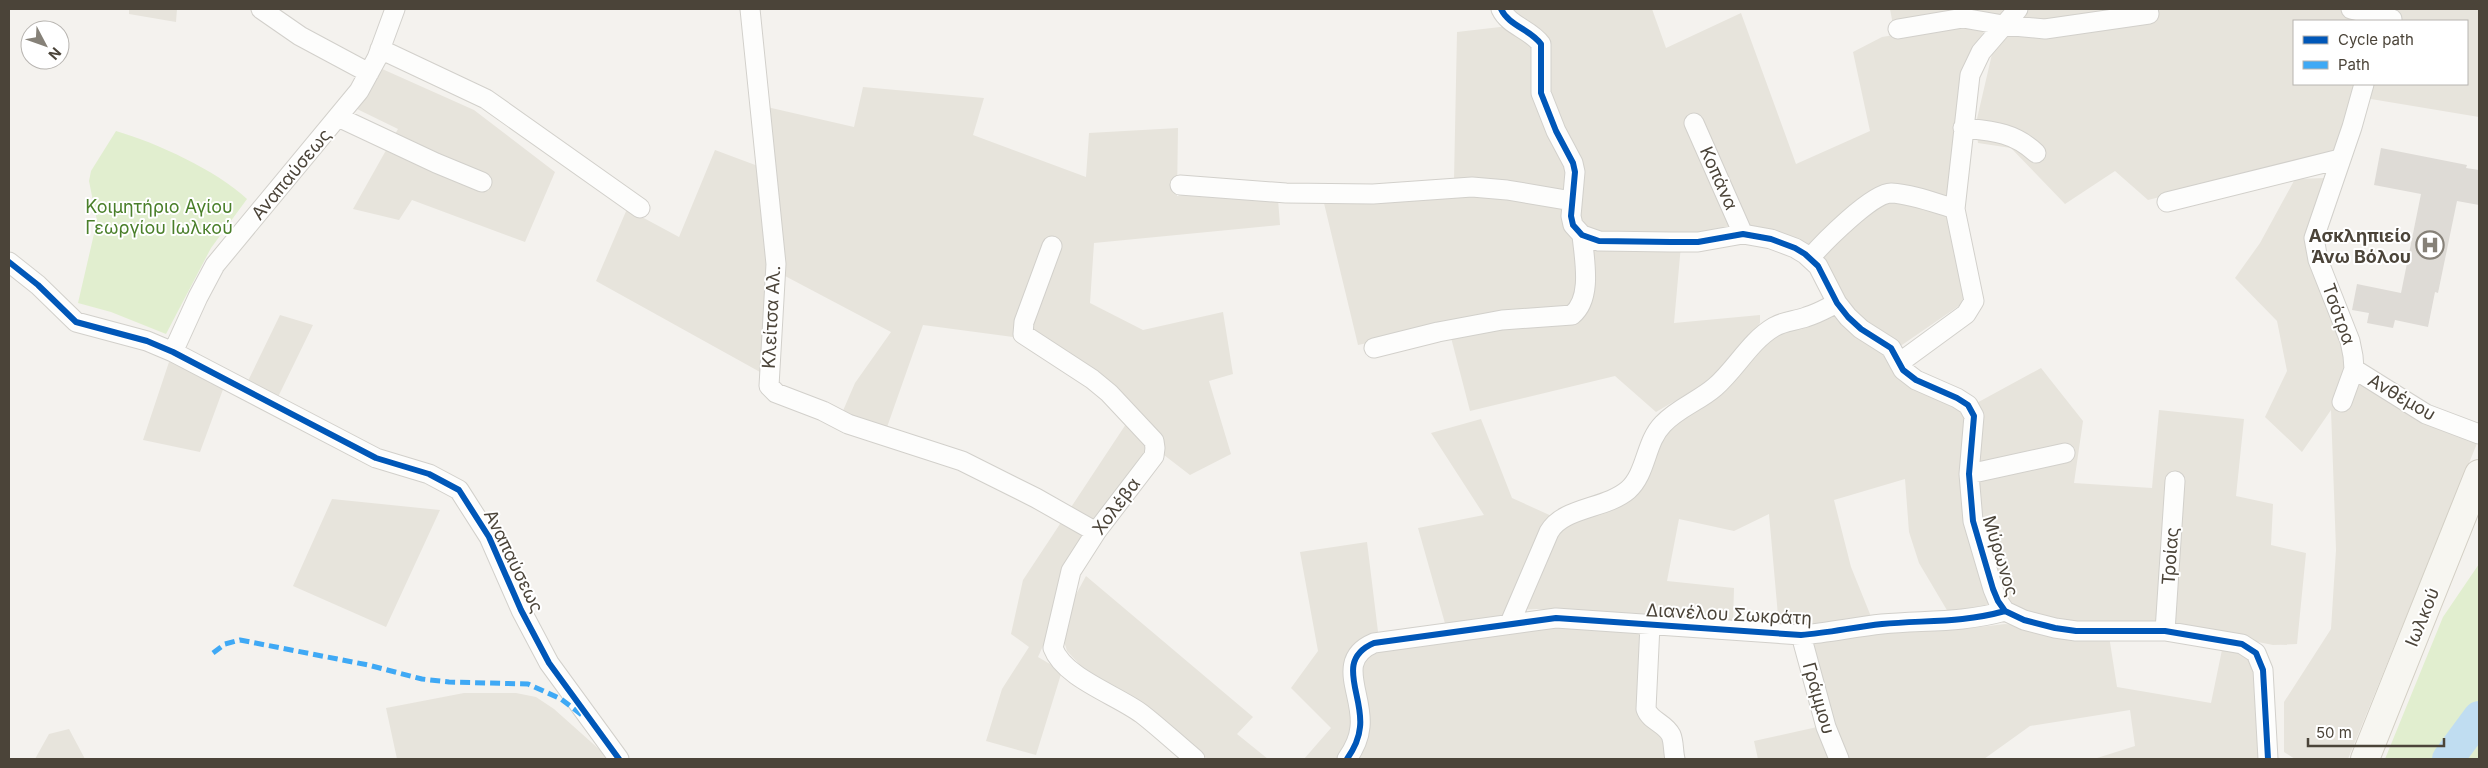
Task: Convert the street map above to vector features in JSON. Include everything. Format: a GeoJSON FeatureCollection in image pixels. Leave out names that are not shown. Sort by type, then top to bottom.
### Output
{"type":"FeatureCollection","features":[{"type":"Feature","properties":{"kind":"main road","name":"Ιωλκού"},"geometry":{"type":"LineString","coordinates":[[2366,759],[2479,474]]}},
{"type":"Feature","properties":{"kind":"street"},"geometry":{"type":"LineString","coordinates":[[260,9],[300,36],[369,73]]}},
{"type":"Feature","properties":{"kind":"street","name":"Αναπαύσεως"},"geometry":{"type":"LineString","coordinates":[[394,9],[380,49],[359,91],[215,265],[198,297],[174,352],[376,458],[429,474],[459,490],[489,537],[521,610],[549,663],[618,759]]}},
{"type":"Feature","properties":{"kind":"street","name":"Κλείτσα Αλ."},"geometry":{"type":"LineString","coordinates":[[750,9],[776,264],[769,386],[776,394],[822,411],[848,424],[962,461],[1036,498],[1096,532]]}},
{"type":"Feature","properties":{"kind":"street"},"geometry":{"type":"LineString","coordinates":[[1501,9],[1506,17],[1530,33],[1541,44],[1541,93],[1549,115],[1573,163],[1575,172],[1572,201],[1573,225],[1582,235],[1599,241],[1698,242],[1743,234],[1785,244],[1801,251],[1810,258],[1820,271],[1837,303],[1816,313],[1774,326],[1763,335],[1714,388],[1662,425],[1650,445],[1639,475],[1629,489],[1615,499],[1557,522],[1549,532],[1510,622]]}},
{"type":"Feature","properties":{"kind":"street"},"geometry":{"type":"LineString","coordinates":[[1899,363],[1966,314],[1974,301],[1955,209],[1970,74],[1981,52],[2018,9]]}},
{"type":"Feature","properties":{"kind":"street"},"geometry":{"type":"LineString","coordinates":[[1898,29],[1963,18],[2003,25],[2045,29],[2149,14],[2148,9]]}},
{"type":"Feature","properties":{"kind":"street"},"geometry":{"type":"LineString","coordinates":[[2351,9],[2394,16]]}},
{"type":"Feature","properties":{"kind":"street"},"geometry":{"type":"LineString","coordinates":[[380,49],[486,100],[640,208]]}},
{"type":"Feature","properties":{"kind":"street","name":"Τσότρα"},"geometry":{"type":"LineString","coordinates":[[2342,402],[2354,369],[2350,341],[2314,245],[2317,224],[2364,85]]}},
{"type":"Feature","properties":{"kind":"street"},"geometry":{"type":"LineString","coordinates":[[338,118],[482,182]]}},
{"type":"Feature","properties":{"kind":"street","name":"Κοπάνα"},"geometry":{"type":"LineString","coordinates":[[1694,123],[1743,234]]}},
{"type":"Feature","properties":{"kind":"street"},"geometry":{"type":"LineString","coordinates":[[1963,128],[1996,132],[2019,138],[2036,153]]}},
{"type":"Feature","properties":{"kind":"street"},"geometry":{"type":"LineString","coordinates":[[2167,202],[2340,159]]}},
{"type":"Feature","properties":{"kind":"street"},"geometry":{"type":"LineString","coordinates":[[1180,185],[1286,192],[1373,194],[1472,187],[1507,190],[1572,201]]}},
{"type":"Feature","properties":{"kind":"street"},"geometry":{"type":"LineString","coordinates":[[1810,258],[1831,234],[1873,201],[1886,194],[1903,195],[1955,209]]}},
{"type":"Feature","properties":{"kind":"street"},"geometry":{"type":"LineString","coordinates":[[1374,348],[1438,332],[1502,320],[1572,315],[1581,306],[1584,295],[1582,235]]}},
{"type":"Feature","properties":{"kind":"street","name":"Χολέβα"},"geometry":{"type":"LineString","coordinates":[[1052,246],[1024,322],[1023,334],[1105,389],[1150,437],[1156,448],[1154,456],[1096,532],[1068,580],[1053,641],[1055,654],[1074,673],[1142,714],[1195,759]]}},
{"type":"Feature","properties":{"kind":"street"},"geometry":{"type":"LineString","coordinates":[[9,262],[38,285],[76,322],[147,341],[174,352]]}},
{"type":"Feature","properties":{"kind":"street","name":"Μύρωνος"},"geometry":{"type":"LineString","coordinates":[[1837,303],[1856,324],[1891,348],[1903,370],[1916,380],[1957,398],[1972,410],[1974,424],[1969,474],[1971,506],[1981,550],[1998,601],[2005,611],[2024,620],[2067,630],[2165,631],[2242,644],[2256,653],[2263,670],[2268,759]]}},
{"type":"Feature","properties":{"kind":"street","name":"Ανθέμου"},"geometry":{"type":"LineString","coordinates":[[2354,369],[2426,414],[2479,434]]}},
{"type":"Feature","properties":{"kind":"street"},"geometry":{"type":"LineString","coordinates":[[1969,474],[2065,453]]}},
{"type":"Feature","properties":{"kind":"street","name":"Τροίας"},"geometry":{"type":"LineString","coordinates":[[2165,631],[2175,481]]}},
{"type":"Feature","properties":{"kind":"street","name":"Διανέλου Σωκράτη"},"geometry":{"type":"LineString","coordinates":[[1347,759],[1356,746],[1360,727],[1352,666],[1357,653],[1364,647],[1374,643],[1510,622],[1575,618],[1801,635],[1829,633],[1881,624],[1959,621],[2005,611]]}},
{"type":"Feature","properties":{"kind":"street"},"geometry":{"type":"LineString","coordinates":[[1650,625],[1646,709],[1651,716],[1667,729],[1672,737],[1675,759]]}},
{"type":"Feature","properties":{"kind":"street","name":"Γράμμου"},"geometry":{"type":"LineString","coordinates":[[1801,635],[1826,727],[1838,759]]}},
{"type":"Feature","properties":{"kind":"shaded area"},"geometry":{"type":"Polygon","coordinates":[[[129,9],[177,9],[176,22],[129,14],[129,9]]]}},
{"type":"Feature","properties":{"kind":"shaded area"},"geometry":{"type":"Polygon","coordinates":[[[1513,9],[1652,9],[1666,48],[1741,13],[1796,164],[1870,131],[1853,52],[1882,37],[1963,24],[1984,31],[1968,64],[1961,103],[1966,301],[1899,347],[1858,316],[1840,297],[1825,261],[1712,232],[1682,234],[1674,323],[1760,315],[1760,323],[1727,363],[1702,385],[1656,412],[1615,376],[1470,411],[1448,326],[1358,345],[1323,199],[1454,180],[1457,32],[1527,24],[1513,9]]]}},
{"type":"Feature","properties":{"kind":"shaded area"},"geometry":{"type":"Polygon","coordinates":[[[1890,9],[2008,9],[1999,20],[1893,25],[1890,9]]]}},
{"type":"Feature","properties":{"kind":"shaded area"},"geometry":{"type":"Polygon","coordinates":[[[2029,9],[2479,9],[2479,117],[2353,96],[2335,152],[2148,200],[2115,171],[2065,204],[2011,148],[1978,143],[1976,123],[1992,54],[2029,9]]]}},
{"type":"Feature","properties":{"kind":"shaded area"},"geometry":{"type":"Polygon","coordinates":[[[380,68],[474,110],[555,172],[525,242],[412,200],[399,220],[353,209],[398,129],[355,108],[380,68]]]}},
{"type":"Feature","properties":{"kind":"shaded area"},"geometry":{"type":"Polygon","coordinates":[[[863,87],[984,98],[973,135],[1086,177],[1089,133],[1178,128],[1177,196],[1203,192],[1278,199],[1280,225],[1094,243],[1090,303],[1143,330],[1223,312],[1233,374],[1209,381],[1231,454],[1190,475],[1164,455],[1152,429],[1030,330],[1013,337],[923,325],[886,430],[842,413],[855,383],[891,332],[768,267],[760,372],[596,281],[627,209],[679,237],[715,150],[777,173],[767,107],[854,127],[863,87]]]}},
{"type":"Feature","properties":{"kind":"shaded area"},"geometry":{"type":"Polygon","coordinates":[[[2326,178],[2311,229],[2345,339],[2349,371],[2478,441],[2348,759],[2295,759],[2284,752],[2284,702],[2331,629],[2336,550],[2331,410],[2302,452],[2265,417],[2287,371],[2277,321],[2235,278],[2260,243],[2295,179],[2326,178]]]}},
{"type":"Feature","properties":{"kind":"shaded area"},"geometry":{"type":"Polygon","coordinates":[[[1832,311],[1962,411],[2041,368],[2083,421],[2074,483],[2152,488],[2159,410],[2244,419],[2236,496],[2273,504],[2271,545],[2306,553],[2297,644],[2273,645],[2233,637],[2085,624],[1951,617],[1919,563],[1909,532],[1905,479],[1834,500],[1851,567],[1872,619],[1847,624],[1779,627],[1769,514],[1734,531],[1679,519],[1667,581],[1734,588],[1733,624],[1537,609],[1522,610],[1492,619],[1446,627],[1418,528],[1484,515],[1431,433],[1481,419],[1512,498],[1567,523],[1613,509],[1667,428],[1771,337],[1832,311]]]}},
{"type":"Feature","properties":{"kind":"shaded area"},"geometry":{"type":"Polygon","coordinates":[[[280,315],[313,325],[278,397],[247,383],[280,315]]]}},
{"type":"Feature","properties":{"kind":"shaded area"},"geometry":{"type":"Polygon","coordinates":[[[171,356],[225,384],[200,452],[143,440],[171,356]]]}},
{"type":"Feature","properties":{"kind":"shaded area"},"geometry":{"type":"Polygon","coordinates":[[[1126,424],[1151,444],[1099,521],[1038,657],[1062,671],[1036,755],[986,741],[1002,689],[1029,647],[1011,634],[1023,580],[1126,424]]]}},
{"type":"Feature","properties":{"kind":"shaded area"},"geometry":{"type":"Polygon","coordinates":[[[332,499],[440,510],[386,627],[293,586],[332,499]]]}},
{"type":"Feature","properties":{"kind":"shaded area"},"geometry":{"type":"Polygon","coordinates":[[[1367,542],[1380,648],[1558,622],[1646,630],[1642,698],[1663,731],[1667,759],[1304,759],[1331,728],[1291,688],[1318,651],[1300,552],[1367,542]]]}},
{"type":"Feature","properties":{"kind":"shaded area"},"geometry":{"type":"Polygon","coordinates":[[[1086,576],[1253,717],[1237,734],[1268,759],[1208,759],[1081,666],[1067,651],[1063,638],[1074,598],[1086,576]]]}},
{"type":"Feature","properties":{"kind":"shaded area"},"geometry":{"type":"Polygon","coordinates":[[[2005,624],[2109,636],[2117,687],[2211,703],[2223,645],[2257,660],[2263,759],[2094,759],[2135,746],[2130,710],[2030,726],[1984,759],[1758,759],[1754,741],[1835,723],[1810,639],[1890,631],[1964,629],[2005,624]]]}},
{"type":"Feature","properties":{"kind":"shaded area"},"geometry":{"type":"Polygon","coordinates":[[[464,693],[516,693],[536,697],[554,709],[600,750],[607,759],[397,759],[386,708],[464,693]]]}},
{"type":"Feature","properties":{"kind":"shaded area"},"geometry":{"type":"Polygon","coordinates":[[[69,729],[85,759],[35,759],[49,734],[69,729]]]}},
{"type":"Feature","properties":{"kind":"green space","name":"Κοιμητήριο Αγίου Γεωργίου Ιωλκού"},"geometry":{"type":"Polygon","coordinates":[[[116,131],[167,150],[203,168],[234,188],[247,199],[211,248],[166,334],[111,312],[78,303],[97,221],[89,181],[91,171],[116,131]]]}},
{"type":"Feature","properties":{"kind":"green space"},"geometry":{"type":"Polygon","coordinates":[[[2479,564],[2479,759],[2385,759],[2443,617],[2479,564]]]}},
{"type":"Feature","properties":{"kind":"building","name":"Ασκληπιείο Άνω Βόλου"},"geometry":{"type":"Polygon","coordinates":[[[2381,148],[2467,165],[2466,168],[2479,170],[2479,205],[2457,201],[2438,293],[2435,292],[2428,327],[2395,320],[2393,328],[2367,323],[2369,313],[2352,310],[2357,284],[2401,293],[2421,194],[2374,185],[2381,148]]]}},
{"type":"Feature","properties":{"kind":"waterway"},"geometry":{"type":"LineString","coordinates":[[2448,759],[2479,717]]}},
{"type":"Feature","properties":{"kind":"marked path"},"geometry":{"type":"LineString","coordinates":[[213,653],[225,644],[240,640],[368,665],[422,679],[449,682],[528,684],[561,699],[582,715]]}},
{"type":"Feature","properties":{"kind":"cycle path"},"geometry":{"type":"LineString","coordinates":[[1501,9],[1509,20],[1541,44],[1541,93],[1556,131],[1573,163],[1575,172],[1571,216],[1573,225],[1582,235],[1599,241],[1698,242],[1743,234],[1771,239],[1805,254],[1818,266],[1837,303],[1848,317],[1861,329],[1891,348],[1903,370],[1916,380],[1957,398],[1968,405],[1974,416],[1969,474],[1973,521],[1993,589],[2005,611],[2024,620],[2076,631],[2165,631],[2242,644],[2256,653],[2263,670],[2268,759]]}},
{"type":"Feature","properties":{"kind":"cycle path"},"geometry":{"type":"LineString","coordinates":[[9,262],[38,285],[76,322],[147,341],[173,352],[376,458],[429,474],[459,490],[489,537],[521,610],[549,663],[619,759]]}},
{"type":"Feature","properties":{"kind":"cycle path"},"geometry":{"type":"LineString","coordinates":[[1347,759],[1356,744],[1360,727],[1353,669],[1356,659],[1362,650],[1374,643],[1556,618],[1801,635],[1882,624],[1974,618],[2005,611]]}},
{"type":"Feature","properties":{"kind":"place","name":"Ασκληπιείο Άνω Βόλου"},"geometry":{"type":"Point","coordinates":[2430,245]}}]}
